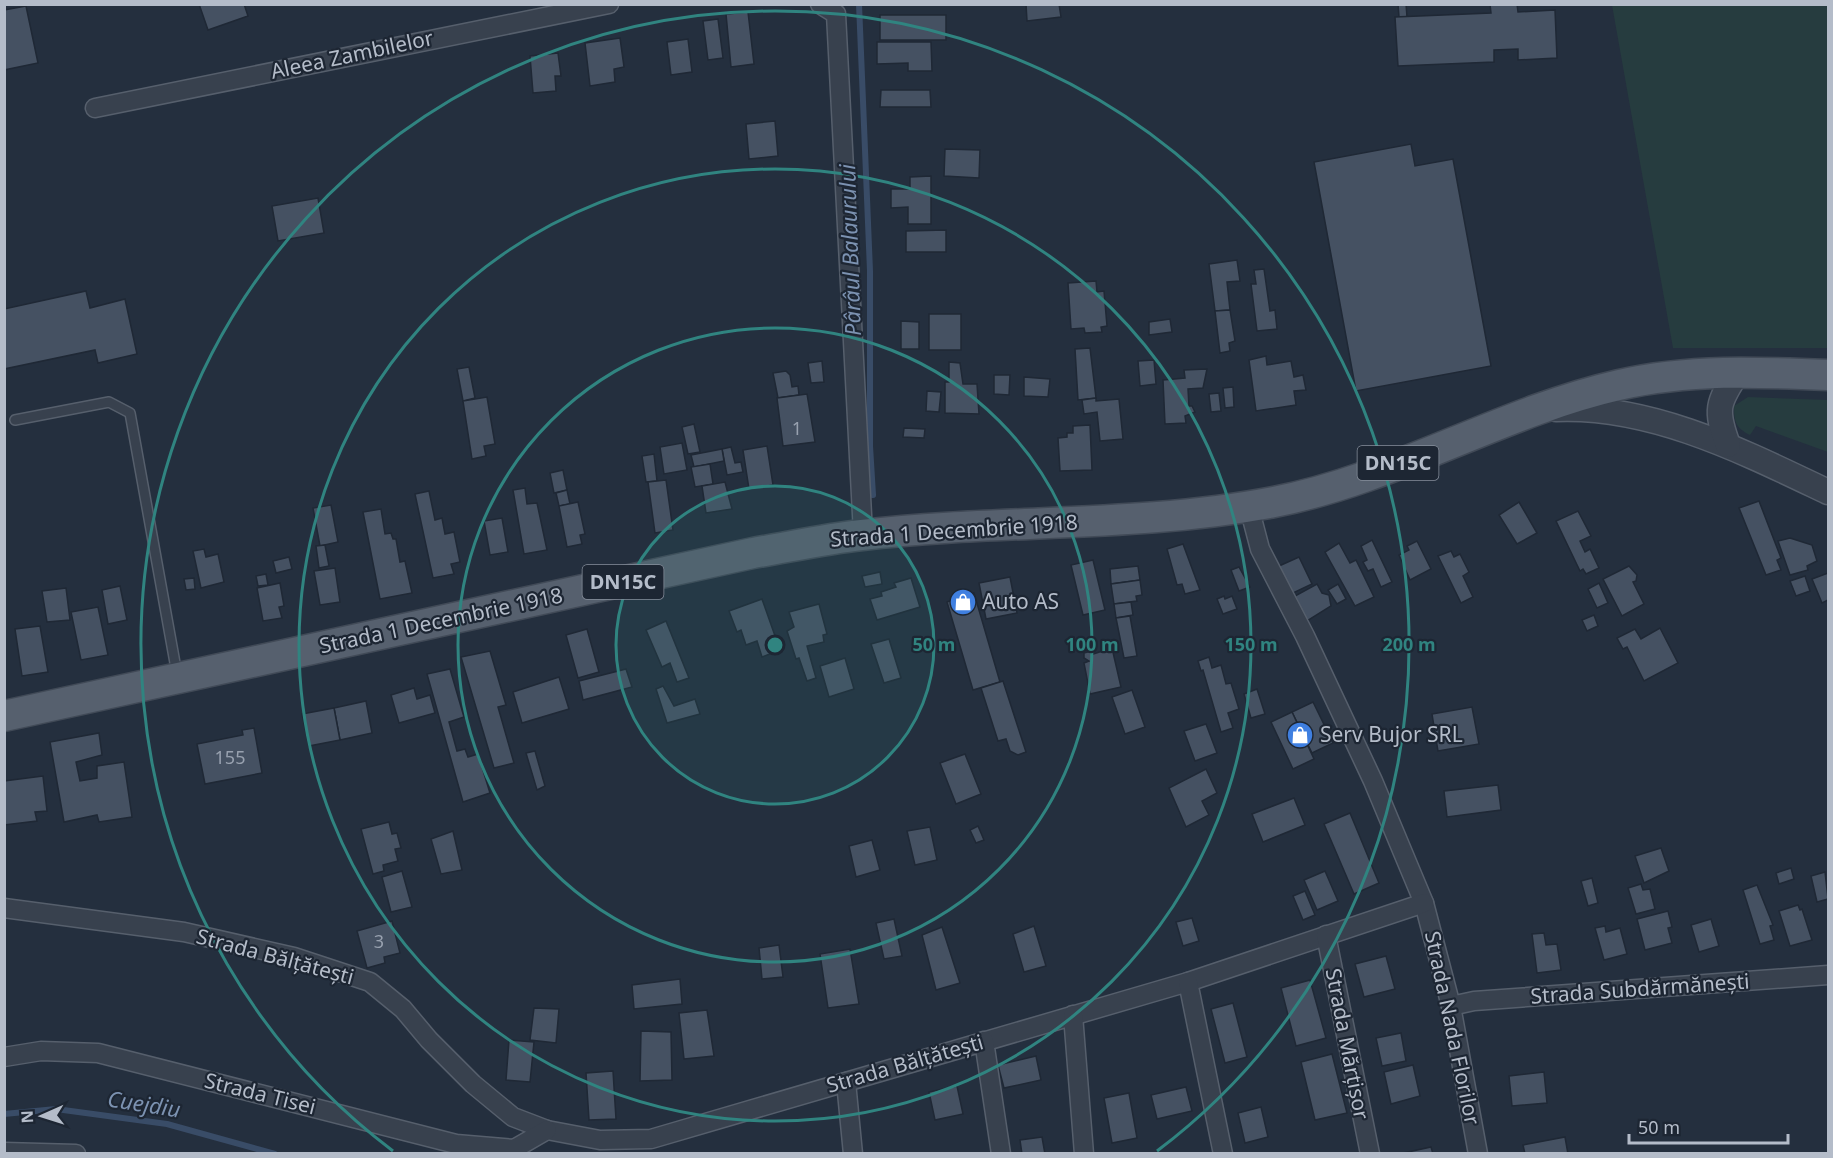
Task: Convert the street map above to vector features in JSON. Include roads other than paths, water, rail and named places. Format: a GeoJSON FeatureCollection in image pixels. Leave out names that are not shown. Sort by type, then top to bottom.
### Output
{"type":"FeatureCollection","features":[{"type":"Feature","properties":{"kind":"main road","name":"Strada 1 Decembrie 1918"},"geometry":{"type":"LineString","coordinates":[[4,716],[730,558],[863,534],[1134,519],[1249,507],[1338,485],[1544,409],[1610,387],[1647,380],[1738,372],[1828,375]]}},
{"type":"Feature","properties":{"kind":"street","name":"Aleea Zambilelor"},"geometry":{"type":"LineString","coordinates":[[95,108],[609,4]]}},
{"type":"Feature","properties":{"kind":"street"},"geometry":{"type":"LineString","coordinates":[[820,4],[836,14],[863,534]]}},
{"type":"Feature","properties":{"kind":"street"},"geometry":{"type":"LineString","coordinates":[[1728,445],[1720,424],[1719,401],[1738,372]]}},
{"type":"Feature","properties":{"kind":"street"},"geometry":{"type":"LineString","coordinates":[[1544,409],[1607,411],[1634,416],[1728,445],[1828,492]]}},
{"type":"Feature","properties":{"kind":"street"},"geometry":{"type":"LineString","coordinates":[[1249,507],[1260,549],[1305,636],[1373,781],[1424,903]]}},
{"type":"Feature","properties":{"kind":"street","name":"Strada Bălțătești"},"geometry":{"type":"LineString","coordinates":[[4,908],[184,932],[294,957],[370,982],[403,1009],[429,1040],[472,1084],[513,1117],[547,1130],[600,1140],[651,1139],[1188,982],[1424,903]]}},
{"type":"Feature","properties":{"kind":"street","name":"Strada Nada Florilor"},"geometry":{"type":"LineString","coordinates":[[1424,903],[1451,1006],[1478,1154]]}},
{"type":"Feature","properties":{"kind":"street","name":"Strada Mărțișor"},"geometry":{"type":"LineString","coordinates":[[1326,935],[1370,1154]]}},
{"type":"Feature","properties":{"kind":"street","name":"Strada Subdărmănești"},"geometry":{"type":"LineString","coordinates":[[1451,1006],[1474,1001],[1828,975]]}},
{"type":"Feature","properties":{"kind":"street"},"geometry":{"type":"LineString","coordinates":[[1188,982],[1223,1154]]}},
{"type":"Feature","properties":{"kind":"street"},"geometry":{"type":"LineString","coordinates":[[1073,1015],[1084,1154]]}},
{"type":"Feature","properties":{"kind":"street"},"geometry":{"type":"LineString","coordinates":[[984,1041],[1001,1154]]}},
{"type":"Feature","properties":{"kind":"street","name":"Strada Tisei"},"geometry":{"type":"LineString","coordinates":[[4,1057],[41,1051],[98,1053],[456,1144],[514,1149],[547,1130]]}},
{"type":"Feature","properties":{"kind":"street"},"geometry":{"type":"LineString","coordinates":[[846,1082],[853,1154]]}},
{"type":"Feature","properties":{"kind":"street"},"geometry":{"type":"LineString","coordinates":[[4,1152],[76,1154]]}},
{"type":"Feature","properties":{"kind":"lane"},"geometry":{"type":"LineString","coordinates":[[15,420],[109,402],[130,413],[178,679]]}},
{"type":"Feature","properties":{"kind":"waterway","name":"Pârâul Balaurului"},"geometry":{"type":"LineString","coordinates":[[859,4],[870,271],[870,446],[873,495]]}},
{"type":"Feature","properties":{"kind":"waterway","name":"Cuejdiu"},"geometry":{"type":"LineString","coordinates":[[4,1114],[56,1109],[167,1124],[275,1154]]}},
{"type":"Feature","properties":{"kind":"place","name":"Auto AS"},"geometry":{"type":"Point","coordinates":[963,602]}},
{"type":"Feature","properties":{"kind":"place","name":"Serv Bujor SRL"},"geometry":{"type":"Point","coordinates":[1300,735]}}]}
